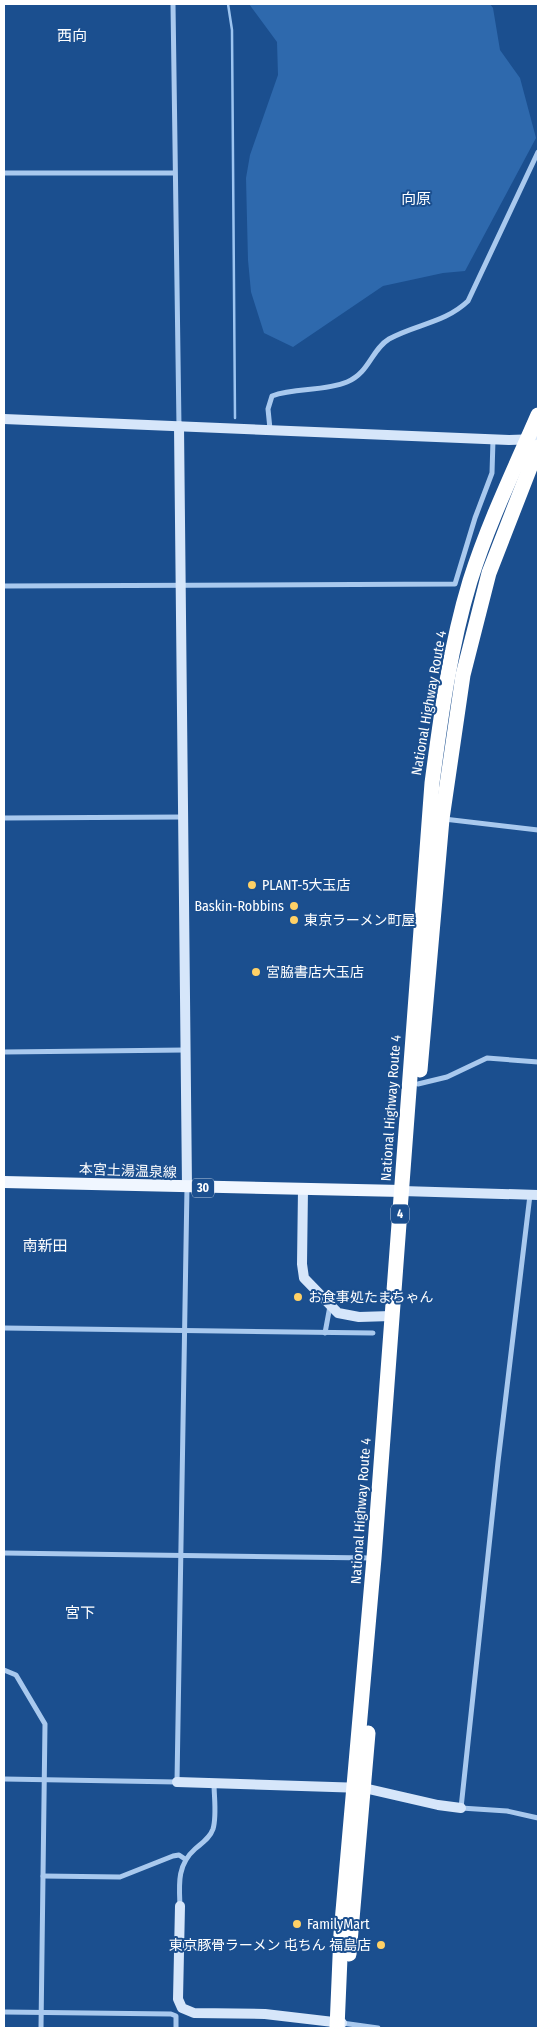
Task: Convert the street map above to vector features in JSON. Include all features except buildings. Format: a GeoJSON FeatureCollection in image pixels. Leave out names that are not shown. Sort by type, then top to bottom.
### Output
{"type":"FeatureCollection","features":[{"type":"Feature","properties":{"kind":"highway","name":"National Highway Route 4"},"geometry":{"type":"LineString","coordinates":[[359,1788],[391,1316],[407,1192],[442,819],[463,674],[479,606],[497,548],[535,442],[538,415]]}},
{"type":"Feature","properties":{"kind":"highway","name":"National Highway Route 4"},"geometry":{"type":"LineString","coordinates":[[339,2026],[340,1934],[359,1788],[380,1558],[407,1192],[429,803],[450,661],[470,581],[489,528],[535,442]]}},
{"type":"Feature","properties":{"kind":"main road","name":"本宮土湯温泉線"},"geometry":{"type":"LineString","coordinates":[[4,1182],[407,1192]]}},
{"type":"Feature","properties":{"kind":"street"},"geometry":{"type":"LineString","coordinates":[[173,4],[174,173],[182,586],[187,1187],[177,1782]]}},
{"type":"Feature","properties":{"kind":"street"},"geometry":{"type":"LineString","coordinates":[[270,429],[268,409],[272,396],[328,387],[346,382],[360,375],[388,340],[448,316],[468,301],[538,152]]}},
{"type":"Feature","properties":{"kind":"street"},"geometry":{"type":"LineString","coordinates":[[4,173],[174,173]]}},
{"type":"Feature","properties":{"kind":"street"},"geometry":{"type":"LineString","coordinates":[[4,419],[270,429],[535,442]]}},
{"type":"Feature","properties":{"kind":"street"},"geometry":{"type":"LineString","coordinates":[[4,586],[455,584],[475,518],[492,473],[493,439]]}},
{"type":"Feature","properties":{"kind":"street"},"geometry":{"type":"LineString","coordinates":[[4,818],[184,817]]}},
{"type":"Feature","properties":{"kind":"street"},"geometry":{"type":"LineString","coordinates":[[442,819],[538,830]]}},
{"type":"Feature","properties":{"kind":"street"},"geometry":{"type":"LineString","coordinates":[[4,1052],[185,1050]]}},
{"type":"Feature","properties":{"kind":"street"},"geometry":{"type":"LineString","coordinates":[[418,1084],[447,1077],[487,1058],[538,1062]]}},
{"type":"Feature","properties":{"kind":"street"},"geometry":{"type":"LineString","coordinates":[[303,1190],[302,1272],[304,1278],[338,1314],[345,1316],[391,1316]]}},
{"type":"Feature","properties":{"kind":"street"},"geometry":{"type":"LineString","coordinates":[[407,1192],[534,1195],[498,1462],[461,1808]]}},
{"type":"Feature","properties":{"kind":"street"},"geometry":{"type":"LineString","coordinates":[[325,1333],[330,1306]]}},
{"type":"Feature","properties":{"kind":"street"},"geometry":{"type":"LineString","coordinates":[[4,1328],[373,1333]]}},
{"type":"Feature","properties":{"kind":"street"},"geometry":{"type":"LineString","coordinates":[[4,1553],[374,1558]]}},
{"type":"Feature","properties":{"kind":"street"},"geometry":{"type":"LineString","coordinates":[[4,1670],[16,1676],[44,1724],[41,2028]]}},
{"type":"Feature","properties":{"kind":"street"},"geometry":{"type":"LineString","coordinates":[[4,1779],[359,1788],[438,1805],[508,1811],[538,1818]]}},
{"type":"Feature","properties":{"kind":"street"},"geometry":{"type":"LineString","coordinates":[[176,2028],[179,2012],[180,1873],[185,1859],[207,1839],[212,1830],[214,1783]]}},
{"type":"Feature","properties":{"kind":"street"},"geometry":{"type":"LineString","coordinates":[[43,1876],[120,1877],[173,1856],[179,1855],[185,1859]]}},
{"type":"Feature","properties":{"kind":"street"},"geometry":{"type":"LineString","coordinates":[[4,2012],[265,2014],[339,2026],[378,2028]]}},
{"type":"Feature","properties":{"kind":"shaded area"},"geometry":{"type":"Polygon","coordinates":[[[249,4],[490,4],[493,8],[500,50],[520,78],[536,138],[465,271],[443,273],[383,286],[293,347],[264,333],[251,292],[248,260],[246,178],[250,155],[278,75],[277,42],[249,4]]]}},
{"type":"Feature","properties":{"kind":"waterway"},"geometry":{"type":"LineString","coordinates":[[228,4],[232,30],[235,418]]}},
{"type":"Feature","properties":{"kind":"place","name":"PLANT-5大玉店"},"geometry":{"type":"Point","coordinates":[252,885]}},
{"type":"Feature","properties":{"kind":"place","name":"Baskin-Robbins"},"geometry":{"type":"Point","coordinates":[294,906]}},
{"type":"Feature","properties":{"kind":"place","name":"東京ラーメン町屋"},"geometry":{"type":"Point","coordinates":[294,920]}},
{"type":"Feature","properties":{"kind":"place","name":"宮脇書店大玉店"},"geometry":{"type":"Point","coordinates":[256,972]}},
{"type":"Feature","properties":{"kind":"place","name":"お食事処たまちゃん"},"geometry":{"type":"Point","coordinates":[298,1297]}},
{"type":"Feature","properties":{"kind":"place","name":"FamilyMart"},"geometry":{"type":"Point","coordinates":[297,1924]}},
{"type":"Feature","properties":{"kind":"place","name":"東京豚骨ラーメン 屯ちん 福島店"},"geometry":{"type":"Point","coordinates":[381,1945]}},
{"type":"Feature","properties":{"kind":"district","name":"西向"},"geometry":{"type":"Point","coordinates":[72,36]}},
{"type":"Feature","properties":{"kind":"district","name":"向原"},"geometry":{"type":"Point","coordinates":[416,199]}},
{"type":"Feature","properties":{"kind":"district","name":"南新田"},"geometry":{"type":"Point","coordinates":[45,1246]}},
{"type":"Feature","properties":{"kind":"district","name":"宮下"},"geometry":{"type":"Point","coordinates":[80,1613]}}]}
